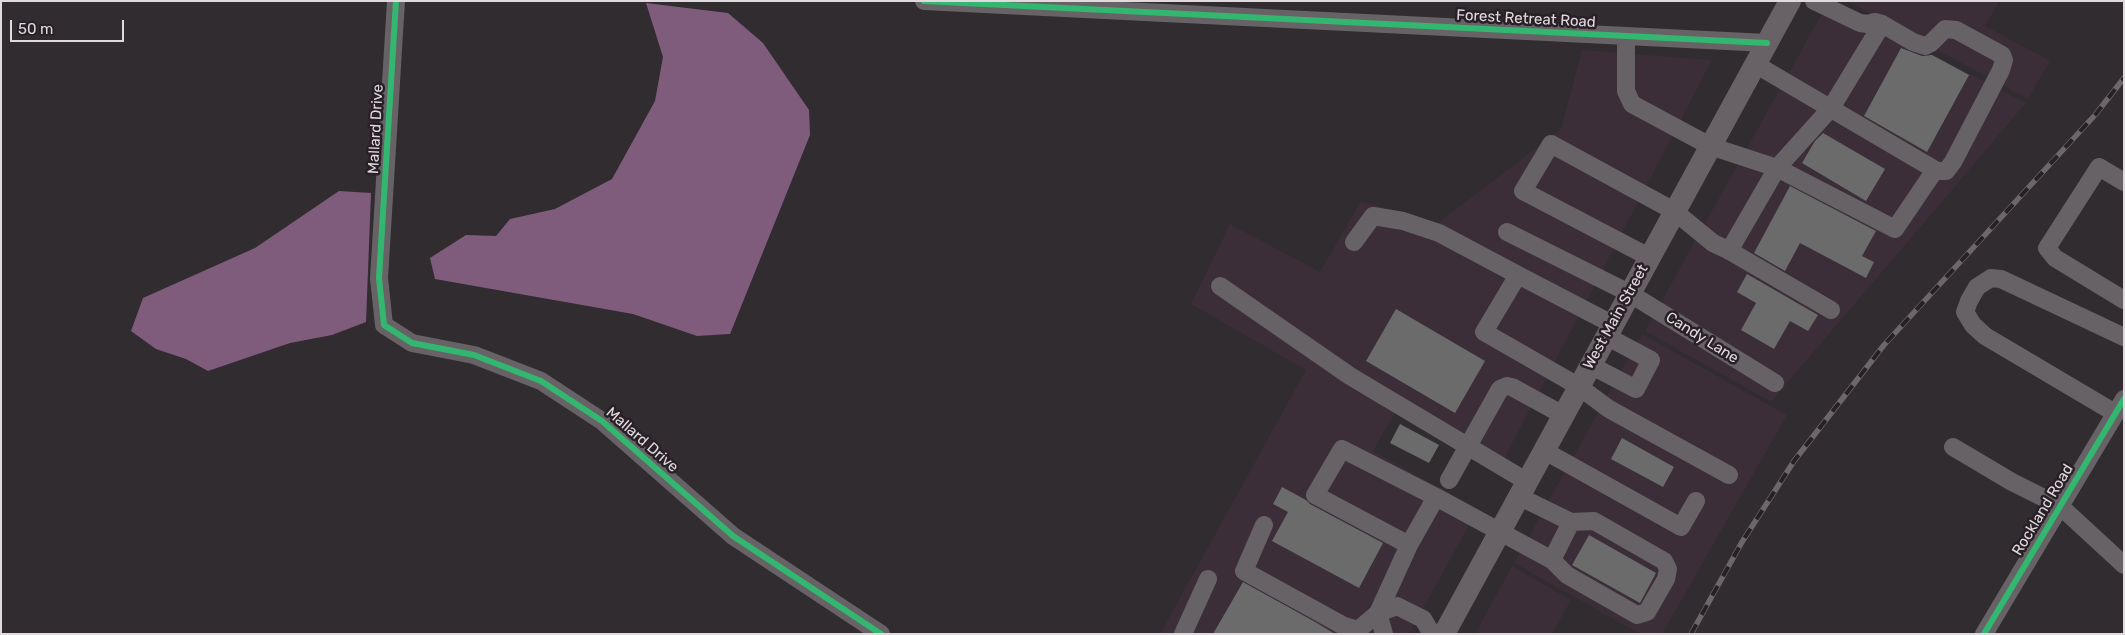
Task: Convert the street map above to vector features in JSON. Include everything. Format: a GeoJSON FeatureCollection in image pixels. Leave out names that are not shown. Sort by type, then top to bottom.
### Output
{"type":"FeatureCollection","features":[{"type":"Feature","properties":{"kind":"main road","name":"West Main Street"},"geometry":{"type":"LineString","coordinates":[[1444,634],[1629,292],[1790,1]]}},
{"type":"Feature","properties":{"kind":"street","name":"Mallard Drive"},"geometry":{"type":"LineString","coordinates":[[396,1],[379,278],[384,325],[412,344],[474,355],[541,381],[602,421],[733,536],[881,634]]}},
{"type":"Feature","properties":{"kind":"street","name":"Forest Retreat Road"},"geometry":{"type":"LineString","coordinates":[[924,1],[1767,43]]}},
{"type":"Feature","properties":{"kind":"street"},"geometry":{"type":"LineString","coordinates":[[1755,64],[1935,170],[1946,171],[1953,162],[2001,70],[2004,60],[2002,54],[1956,30],[1945,29],[1931,43],[1925,46],[1882,24],[1875,22],[1868,24],[1860,23],[1814,1]]}},
{"type":"Feature","properties":{"kind":"street"},"geometry":{"type":"LineString","coordinates":[[1729,251],[1777,168],[1831,108],[1882,24]]}},
{"type":"Feature","properties":{"kind":"street"},"geometry":{"type":"LineString","coordinates":[[1626,36],[1626,91],[1632,104],[1710,146],[1777,168],[1895,229],[1935,170]]}},
{"type":"Feature","properties":{"kind":"street"},"geometry":{"type":"LineString","coordinates":[[1649,256],[1523,191],[1551,144],[1674,211],[1713,243],[1831,310]]}},
{"type":"Feature","properties":{"kind":"street"},"geometry":{"type":"LineString","coordinates":[[2123,299],[2055,258],[2047,248],[2099,167],[2124,182]]}},
{"type":"Feature","properties":{"kind":"street"},"geometry":{"type":"LineString","coordinates":[[1354,242],[1373,216],[1403,222],[1439,233],[1518,276],[1609,330],[1651,360],[1636,389],[1590,365]]}},
{"type":"Feature","properties":{"kind":"street","name":"Candy Lane"},"geometry":{"type":"LineString","coordinates":[[1506,232],[1629,292],[1775,383]]}},
{"type":"Feature","properties":{"kind":"street"},"geometry":{"type":"LineString","coordinates":[[1518,276],[1484,332],[1578,386],[1609,409],[1729,476]]}},
{"type":"Feature","properties":{"kind":"street"},"geometry":{"type":"LineString","coordinates":[[2119,406],[1985,336],[1973,325],[1965,312],[1969,300],[1977,287],[1991,278],[2001,279],[2124,337]]}},
{"type":"Feature","properties":{"kind":"street"},"geometry":{"type":"LineString","coordinates":[[1220,286],[1357,381],[1468,447],[1522,489],[1571,522],[1594,521],[1664,561],[1668,569],[1666,578],[1647,612],[1638,615],[1566,575],[1552,560],[1342,449],[1315,495],[1409,545]]}},
{"type":"Feature","properties":{"kind":"street"},"geometry":{"type":"LineString","coordinates":[[1449,480],[1500,390],[1507,386],[1512,387],[1562,415]]}},
{"type":"Feature","properties":{"kind":"street","name":"Rockland Road"},"geometry":{"type":"LineString","coordinates":[[1984,634],[2119,406]]}},
{"type":"Feature","properties":{"kind":"street"},"geometry":{"type":"LineString","coordinates":[[1953,447],[2012,482],[2060,506],[2124,565]]}},
{"type":"Feature","properties":{"kind":"street"},"geometry":{"type":"LineString","coordinates":[[1543,450],[1681,526],[1696,501]]}},
{"type":"Feature","properties":{"kind":"street"},"geometry":{"type":"LineString","coordinates":[[1384,634],[1378,613],[1409,545],[1436,497]]}},
{"type":"Feature","properties":{"kind":"street"},"geometry":{"type":"LineString","coordinates":[[1552,560],[1571,522]]}},
{"type":"Feature","properties":{"kind":"street"},"geometry":{"type":"LineString","coordinates":[[1264,525],[1244,571],[1342,626],[1358,630],[1378,613],[1397,606],[1423,619],[1432,634]]}},
{"type":"Feature","properties":{"kind":"street"},"geometry":{"type":"LineString","coordinates":[[1183,634],[1208,578]]}},
{"type":"Feature","properties":{"kind":"shaded area"},"geometry":{"type":"Polygon","coordinates":[[[1829,1],[2026,103],[1771,402],[1645,331],[1829,1]]]}},
{"type":"Feature","properties":{"kind":"shaded area"},"geometry":{"type":"Polygon","coordinates":[[[1847,1],[1999,1],[1985,26],[2050,61],[2028,99],[1847,1]]]}},
{"type":"Feature","properties":{"kind":"shaded area"},"geometry":{"type":"Polygon","coordinates":[[[646,3],[728,13],[763,43],[809,110],[810,135],[730,334],[697,336],[633,314],[435,279],[430,258],[466,235],[496,236],[510,219],[555,209],[612,179],[655,101],[663,57],[646,3]]]}},
{"type":"Feature","properties":{"kind":"shaded area"},"geometry":{"type":"Polygon","coordinates":[[[1582,50],[1712,60],[1504,459],[1402,400],[1373,451],[1478,509],[1409,634],[1160,634],[1306,370],[1191,304],[1230,224],[1320,272],[1361,201],[1438,223],[1561,129],[1582,50]]]}},
{"type":"Feature","properties":{"kind":"shaded area"},"geometry":{"type":"Polygon","coordinates":[[[339,191],[371,193],[366,322],[332,335],[290,343],[208,371],[186,359],[156,349],[131,331],[143,298],[255,248],[339,191]]]}},
{"type":"Feature","properties":{"kind":"shaded area"},"geometry":{"type":"Polygon","coordinates":[[[1642,334],[1787,415],[1662,634],[1640,634],[1514,563],[1642,334]]]}},
{"type":"Feature","properties":{"kind":"shaded area"},"geometry":{"type":"Polygon","coordinates":[[[1512,566],[1571,600],[1552,634],[1475,634],[1512,566]]]}},
{"type":"Feature","properties":{"kind":"building"},"geometry":{"type":"Polygon","coordinates":[[[1901,48],[1922,56],[1932,55],[1969,75],[1927,152],[1864,116],[1901,48]]]}},
{"type":"Feature","properties":{"kind":"building"},"geometry":{"type":"Polygon","coordinates":[[[1823,133],[1885,169],[1866,201],[1802,163],[1815,141],[1823,133]]]}},
{"type":"Feature","properties":{"kind":"building"},"geometry":{"type":"Polygon","coordinates":[[[1790,186],[1876,231],[1862,256],[1874,262],[1866,278],[1800,243],[1785,271],[1754,253],[1790,186]]]}},
{"type":"Feature","properties":{"kind":"building"},"geometry":{"type":"Polygon","coordinates":[[[1747,274],[1818,315],[1808,331],[1790,321],[1774,349],[1741,330],[1756,303],[1737,292],[1747,274]]]}},
{"type":"Feature","properties":{"kind":"building"},"geometry":{"type":"Polygon","coordinates":[[[1396,309],[1485,361],[1455,413],[1366,361],[1396,309]]]}},
{"type":"Feature","properties":{"kind":"building"},"geometry":{"type":"Polygon","coordinates":[[[1400,424],[1439,445],[1429,463],[1390,443],[1400,424]]]}},
{"type":"Feature","properties":{"kind":"building"},"geometry":{"type":"Polygon","coordinates":[[[1622,438],[1674,467],[1663,487],[1611,459],[1622,438]]]}},
{"type":"Feature","properties":{"kind":"building"},"geometry":{"type":"Polygon","coordinates":[[[1282,487],[1383,543],[1359,588],[1272,541],[1288,512],[1273,504],[1282,487]]]}},
{"type":"Feature","properties":{"kind":"building"},"geometry":{"type":"Polygon","coordinates":[[[1589,535],[1656,573],[1640,603],[1572,565],[1589,535]]]}},
{"type":"Feature","properties":{"kind":"building"},"geometry":{"type":"Polygon","coordinates":[[[1243,582],[1317,623],[1335,634],[1213,634],[1243,582]]]}},
{"type":"Feature","properties":{"kind":"railway"},"geometry":{"type":"LineString","coordinates":[[1691,634],[1742,542],[1794,461],[1884,345],[2095,115],[2124,78]]}},
{"type":"Feature","properties":{"kind":"cycle path"},"geometry":{"type":"LineString","coordinates":[[396,1],[379,278],[384,325],[412,343],[474,355],[541,381],[602,421],[733,536],[881,634]]}},
{"type":"Feature","properties":{"kind":"cycle path"},"geometry":{"type":"LineString","coordinates":[[924,1],[1767,43]]}},
{"type":"Feature","properties":{"kind":"cycle path"},"geometry":{"type":"LineString","coordinates":[[1984,634],[2124,399]]}}]}
